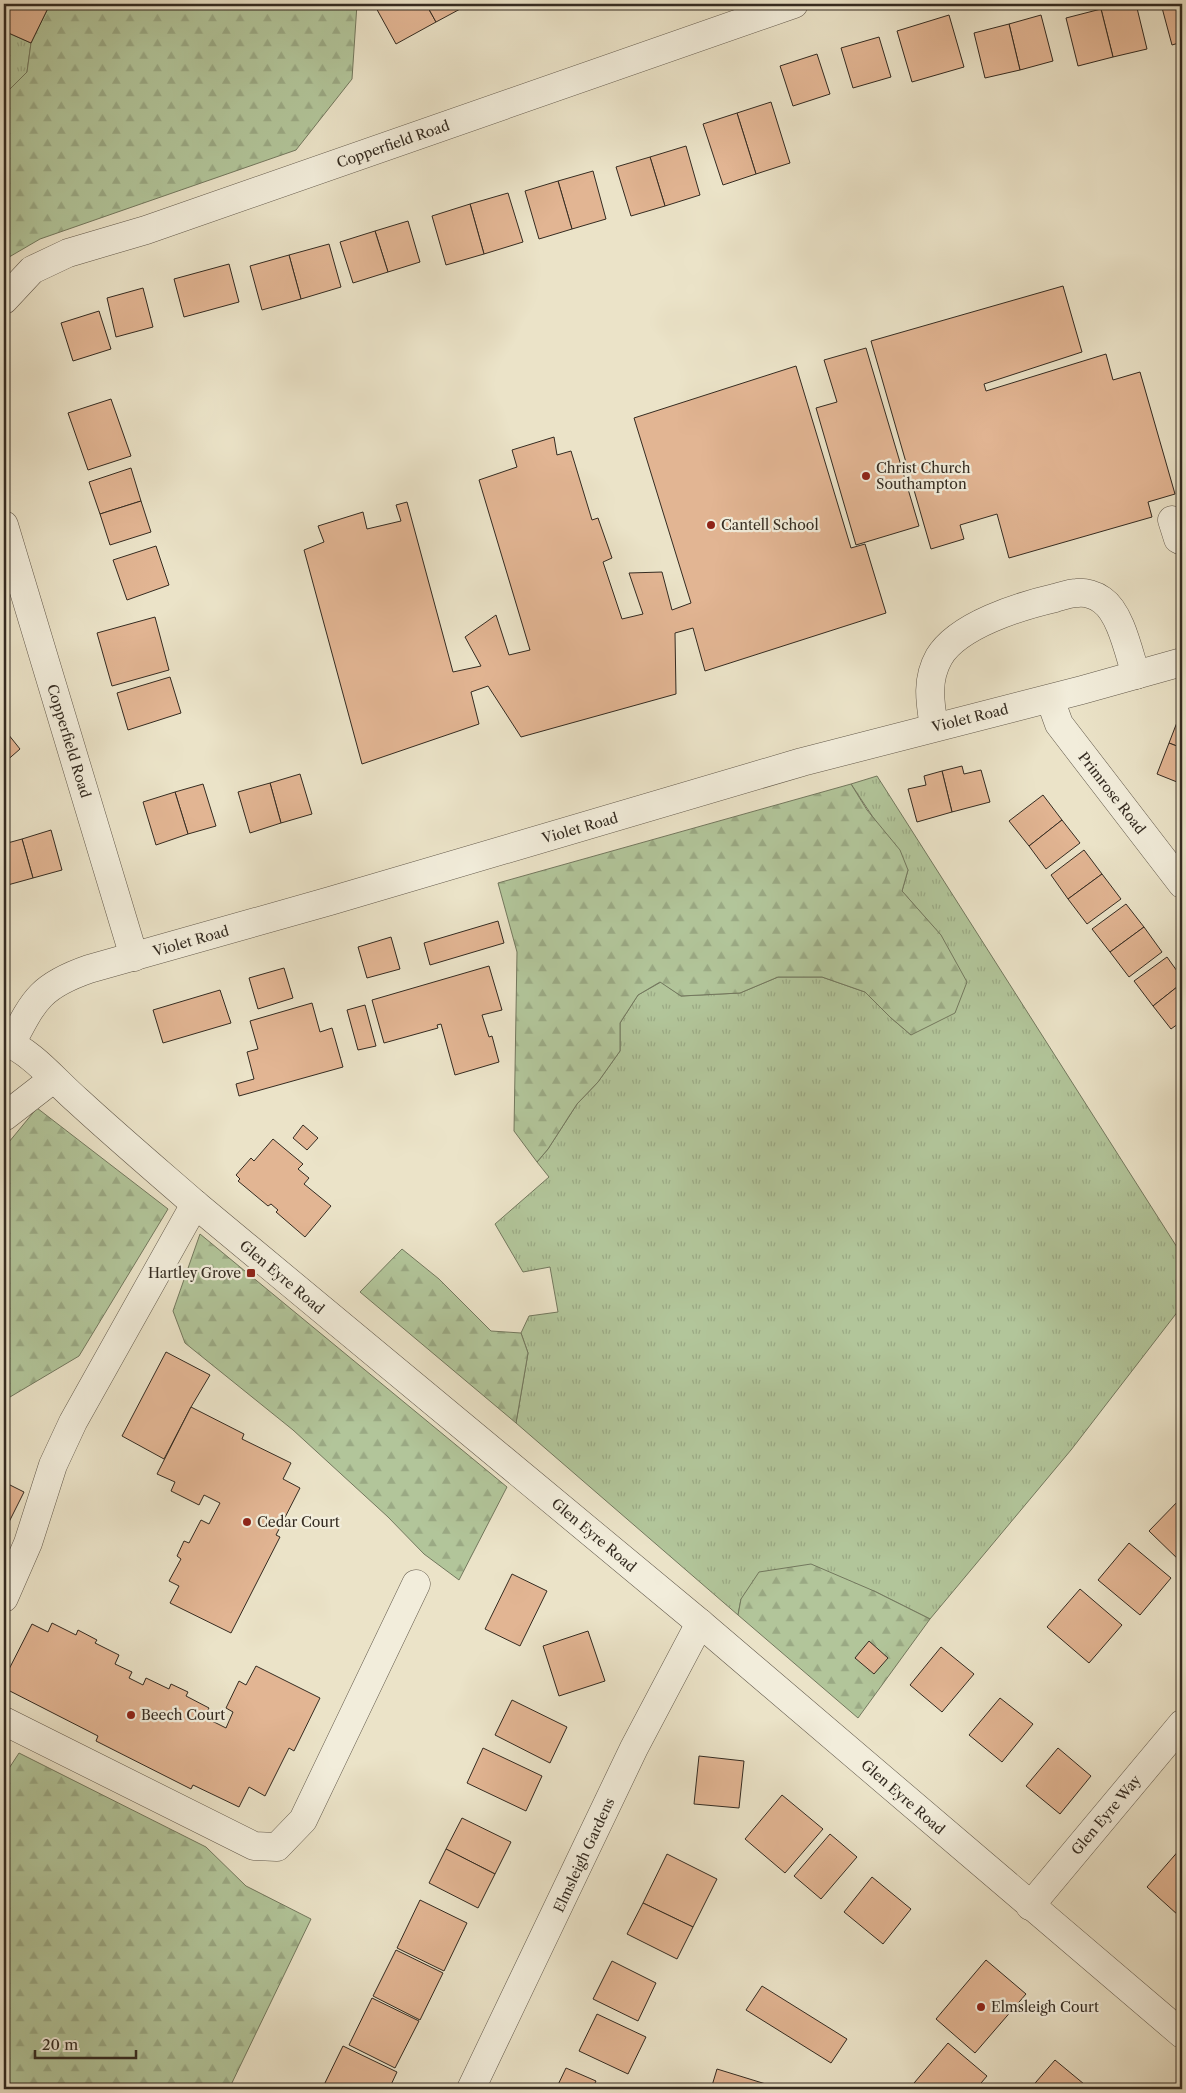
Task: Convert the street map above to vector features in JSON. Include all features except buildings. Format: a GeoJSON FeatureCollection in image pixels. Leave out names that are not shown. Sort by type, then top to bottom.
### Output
{"type":"FeatureCollection","features":[{"type":"Feature","properties":{"kind":"street","name":"Copperfield Road"},"geometry":{"type":"LineString","coordinates":[[4,300],[32,270],[68,253],[146,230],[794,4]]}},
{"type":"Feature","properties":{"kind":"street","name":"Copperfield Road"},"geometry":{"type":"LineString","coordinates":[[4,526],[134,957]]}},
{"type":"Feature","properties":{"kind":"street"},"geometry":{"type":"LineString","coordinates":[[934,727],[929,700],[930,679],[940,656],[961,635],[991,618],[1036,603],[1077,593],[1090,594],[1102,600],[1112,610],[1118,623],[1136,675]]}},
{"type":"Feature","properties":{"kind":"street","name":"Violet Road"},"geometry":{"type":"LineString","coordinates":[[7,1042],[40,995],[51,985],[66,976],[89,968],[134,957],[802,762],[1050,699],[1182,662]]}},
{"type":"Feature","properties":{"kind":"street","name":"Primrose Road"},"geometry":{"type":"LineString","coordinates":[[1050,699],[1059,724],[1182,884]]}},
{"type":"Feature","properties":{"kind":"street","name":"Glen Eyre Road"},"geometry":{"type":"LineString","coordinates":[[7,1042],[33,1059],[195,1204],[700,1623],[1182,2034]]}},
{"type":"Feature","properties":{"kind":"street"},"geometry":{"type":"LineString","coordinates":[[4,1116],[54,1079]]}},
{"type":"Feature","properties":{"kind":"street"},"geometry":{"type":"LineString","coordinates":[[4,1598],[28,1543],[53,1465],[69,1430],[195,1204]]}},
{"type":"Feature","properties":{"kind":"street"},"geometry":{"type":"LineString","coordinates":[[4,1721],[254,1846],[277,1847],[303,1820],[416,1584]]}},
{"type":"Feature","properties":{"kind":"street","name":"Elmsleigh Gardens"},"geometry":{"type":"LineString","coordinates":[[471,2089],[634,1748],[700,1623]]}},
{"type":"Feature","properties":{"kind":"street","name":"Glen Eyre Way"},"geometry":{"type":"LineString","coordinates":[[1030,1906],[1182,1724]]}},
{"type":"Feature","properties":{"kind":"green space"},"geometry":{"type":"Polygon","coordinates":[[[50,4],[357,4],[352,79],[296,150],[40,239],[4,260],[4,95],[27,72],[31,43],[50,4]]]}},
{"type":"Feature","properties":{"kind":"green space"},"geometry":{"type":"Polygon","coordinates":[[[4,31],[31,43],[27,72],[4,95],[4,31]]]}},
{"type":"Feature","properties":{"kind":"green space"},"geometry":{"type":"Polygon","coordinates":[[[877,776],[1182,1255],[1182,1306],[1071,1450],[930,1619],[874,1591],[741,1599],[738,1615],[516,1423],[528,1353],[521,1333],[529,1316],[558,1312],[550,1267],[523,1272],[495,1224],[549,1177],[537,1162],[548,1149],[577,1104],[598,1082],[620,1051],[620,1023],[638,995],[661,982],[681,996],[740,993],[778,977],[822,977],[865,992],[911,1035],[941,936],[902,891],[908,870],[851,784],[877,776]]]}},
{"type":"Feature","properties":{"kind":"green space"},"geometry":{"type":"Polygon","coordinates":[[[851,784],[867,810],[900,850],[908,870],[902,891],[941,935],[967,982],[955,1013],[911,1035],[865,992],[822,977],[778,977],[740,993],[681,996],[660,982],[638,995],[620,1023],[620,1051],[598,1082],[577,1104],[548,1149],[537,1162],[514,1131],[517,952],[498,883],[851,784]]]}},
{"type":"Feature","properties":{"kind":"green space"},"geometry":{"type":"Polygon","coordinates":[[[37,1108],[168,1209],[79,1356],[10,1397],[4,1396],[4,1148],[37,1108]]]}},
{"type":"Feature","properties":{"kind":"green space"},"geometry":{"type":"Polygon","coordinates":[[[200,1234],[507,1487],[459,1580],[424,1554],[388,1517],[293,1430],[185,1343],[173,1311],[200,1234]]]}},
{"type":"Feature","properties":{"kind":"green space"},"geometry":{"type":"Polygon","coordinates":[[[402,1249],[439,1279],[491,1331],[521,1333],[528,1353],[516,1423],[360,1292],[402,1249]]]}},
{"type":"Feature","properties":{"kind":"green space"},"geometry":{"type":"Polygon","coordinates":[[[811,1564],[874,1591],[930,1619],[858,1718],[738,1615],[741,1599],[759,1572],[811,1564]]]}},
{"type":"Feature","properties":{"kind":"green space"},"geometry":{"type":"Polygon","coordinates":[[[19,1753],[206,1847],[246,1886],[311,1919],[229,2089],[4,2089],[4,1776],[19,1753]]]}},
{"type":"Feature","properties":{"kind":"place","name":"Christ Church Southampton"},"geometry":{"type":"Point","coordinates":[866,476]}},
{"type":"Feature","properties":{"kind":"place","name":"Cantell School"},"geometry":{"type":"Point","coordinates":[711,525]}},
{"type":"Feature","properties":{"kind":"place","name":"Hartley Grove"},"geometry":{"type":"Point","coordinates":[251,1273]}},
{"type":"Feature","properties":{"kind":"place","name":"Cedar Court"},"geometry":{"type":"Point","coordinates":[247,1522]}},
{"type":"Feature","properties":{"kind":"place","name":"Beech Court"},"geometry":{"type":"Point","coordinates":[131,1715]}},
{"type":"Feature","properties":{"kind":"place","name":"Elmsleigh Court"},"geometry":{"type":"Point","coordinates":[981,2007]}}]}
